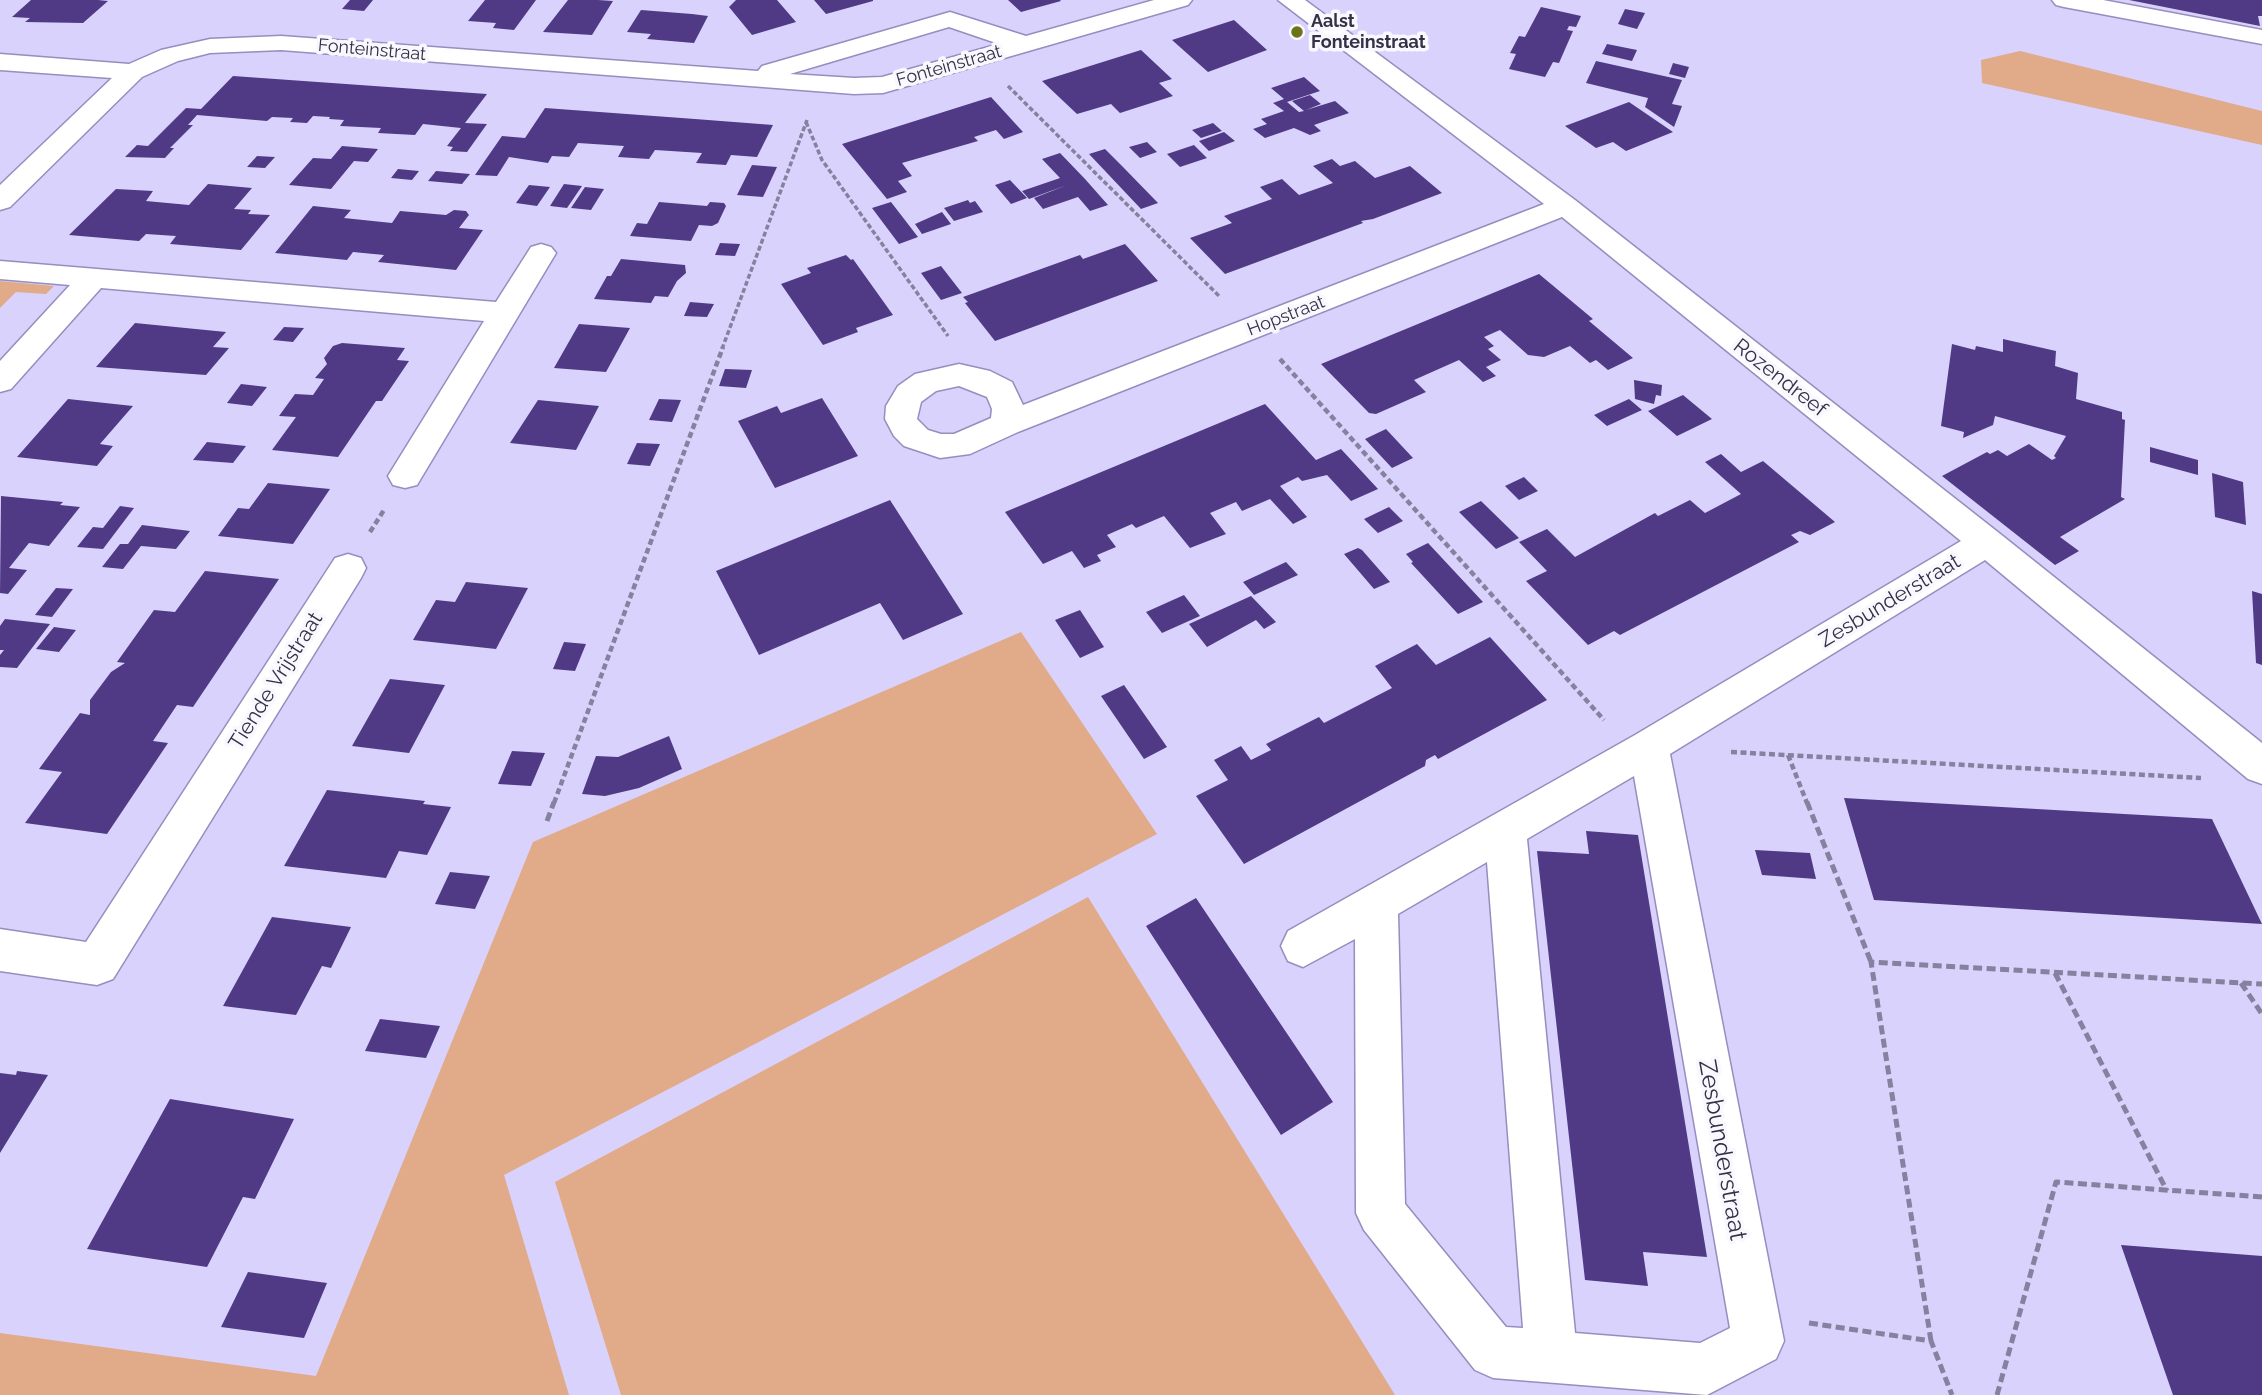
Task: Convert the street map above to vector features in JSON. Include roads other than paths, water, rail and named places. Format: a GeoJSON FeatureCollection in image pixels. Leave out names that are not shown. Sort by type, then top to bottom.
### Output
{"type":"FeatureCollection","features":[{"type":"Feature","properties":{"kind":"street","name":"Fonteinstraat"},"geometry":{"type":"LineString","coordinates":[[0,62],[133,72],[170,55],[210,46],[281,43],[824,84],[883,85],[1180,0]]}},
{"type":"Feature","properties":{"kind":"street","name":"Rozendreef"},"geometry":{"type":"LineString","coordinates":[[1290,0],[1565,206],[1987,542],[2262,767]]}},
{"type":"Feature","properties":{"kind":"street"},"geometry":{"type":"LineString","coordinates":[[2064,0],[2262,37]]}},
{"type":"Feature","properties":{"kind":"street","name":"Fonteinstraat"},"geometry":{"type":"LineString","coordinates":[[749,77],[950,19],[1024,44]]}},
{"type":"Feature","properties":{"kind":"street"},"geometry":{"type":"LineString","coordinates":[[0,201],[133,72]]}},
{"type":"Feature","properties":{"kind":"street","name":"Hopstraat"},"geometry":{"type":"LineString","coordinates":[[1006,424],[1565,206]]}},
{"type":"Feature","properties":{"kind":"street"},"geometry":{"type":"LineString","coordinates":[[405,476],[541,253]]}},
{"type":"Feature","properties":{"kind":"street"},"geometry":{"type":"LineString","coordinates":[[0,270],[504,313]]}},
{"type":"Feature","properties":{"kind":"street"},"geometry":{"type":"LineString","coordinates":[[0,381],[92,279]]}},
{"type":"Feature","properties":{"kind":"street"},"geometry":{"type":"LineString","coordinates":[[960,375],[979,379],[1001,390],[1008,409],[1006,424],[958,446],[931,444],[916,438],[905,428],[901,419],[902,406],[909,394],[926,382],[960,375]]}},
{"type":"Feature","properties":{"kind":"street","name":"Zesbunderstraat"},"geometry":{"type":"LineString","coordinates":[[1303,946],[1642,751],[1987,542]]}},
{"type":"Feature","properties":{"kind":"street","name":"Tiende Vrijstraat"},"geometry":{"type":"LineString","coordinates":[[0,950],[97,964],[348,568]]}},
{"type":"Feature","properties":{"kind":"street","name":"Zesbunderstraat"},"geometry":{"type":"LineString","coordinates":[[1376,903],[1381,1213],[1493,1352],[1704,1370],[1758,1341],[1642,751]]}},
{"type":"Feature","properties":{"kind":"street"},"geometry":{"type":"LineString","coordinates":[[1505,830],[1551,1357]]}},
{"type":"Feature","properties":{"kind":"place","name":"Aalst Fonteinstraat"},"geometry":{"type":"Point","coordinates":[1297,32]}}]}
